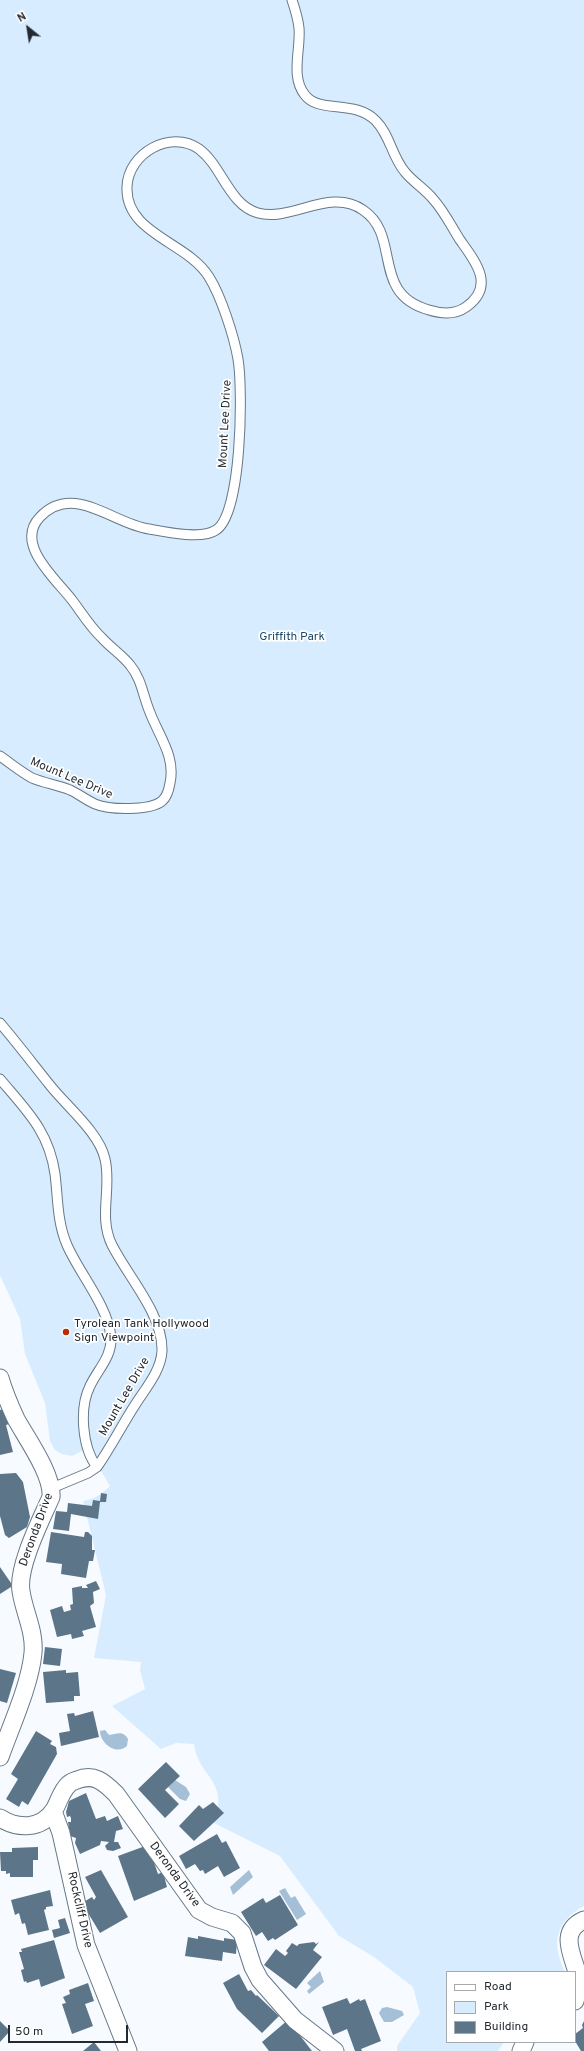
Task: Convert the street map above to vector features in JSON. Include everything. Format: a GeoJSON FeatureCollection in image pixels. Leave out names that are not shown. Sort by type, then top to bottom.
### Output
{"type":"FeatureCollection","features":[{"type":"Feature","properties":{"kind":"street"},"geometry":{"type":"LineString","coordinates":[[0,1378],[16,1418],[44,1468],[52,1488]]}},
{"type":"Feature","properties":{"kind":"street","name":"Deronda Drive"},"geometry":{"type":"LineString","coordinates":[[0,1757],[26,1682],[33,1654],[31,1630],[20,1590],[22,1569],[52,1497],[52,1488]]}},
{"type":"Feature","properties":{"kind":"street","name":"Deronda Drive"},"geometry":{"type":"LineString","coordinates":[[0,1818],[9,1824],[25,1827],[41,1823],[53,1811],[69,1783],[81,1778],[94,1776],[105,1783],[116,1794],[198,1910],[212,1917],[232,1923],[242,1933],[253,1967],[260,1980],[295,2020],[335,2051]]}},
{"type":"Feature","properties":{"kind":"street","name":"Rockcliff Drive"},"geometry":{"type":"LineString","coordinates":[[53,1811],[63,1840],[76,1907],[86,1945],[128,2051]]}},
{"type":"Feature","properties":{"kind":"street"},"geometry":{"type":"LineString","coordinates":[[576,1993],[578,1976],[572,1960],[569,1943],[572,1930],[584,1920]]}},
{"type":"Feature","properties":{"kind":"lane","name":"Mount Lee Drive"},"geometry":{"type":"LineString","coordinates":[[0,756],[35,779],[71,791],[102,807],[113,809],[156,804],[163,800],[171,782],[172,764],[150,715],[136,672],[129,663],[95,631],[38,558],[32,542],[35,524],[40,517],[53,507],[67,503],[87,505],[142,529],[198,535],[215,531],[226,520],[230,510],[235,482],[240,404],[240,376],[235,344],[218,295],[206,272],[197,260],[140,222],[133,212],[127,191],[128,178],[133,166],[142,155],[152,148],[164,143],[177,142],[190,145],[202,151],[212,161],[232,191],[245,207],[262,214],[274,214],[324,203],[338,202],[361,208],[369,215],[381,234],[395,287],[407,300],[417,306],[434,311],[451,313],[468,306],[476,298],[480,290],[482,280],[476,262],[435,201],[405,172],[377,121],[358,110],[348,107],[321,105],[306,97],[298,80],[299,22],[292,0]]}},
{"type":"Feature","properties":{"kind":"lane","name":"Mount Lee Drive"},"geometry":{"type":"LineString","coordinates":[[0,1023],[49,1085],[93,1136],[102,1150],[106,1167],[105,1209],[108,1234],[122,1262],[145,1298],[161,1342],[162,1352],[156,1371],[97,1467],[88,1473],[52,1488]]}},
{"type":"Feature","properties":{"kind":"lane"},"geometry":{"type":"LineString","coordinates":[[0,1079],[35,1119],[47,1142],[55,1175],[61,1231],[109,1327],[111,1344],[109,1354],[89,1388],[86,1398],[84,1423],[87,1450],[97,1467]]}},
{"type":"Feature","properties":{"kind":"green space","name":"Griffith Park"},"geometry":{"type":"Polygon","coordinates":[[[0,0],[584,0],[584,1906],[574,1912],[567,1919],[558,1934],[558,1952],[565,1971],[446,1971],[446,2043],[503,2043],[498,2051],[397,2051],[397,2046],[420,2013],[413,1987],[374,1957],[339,1936],[280,1856],[214,1823],[218,1808],[216,1788],[201,1764],[194,1744],[176,1743],[161,1749],[112,1706],[145,1689],[140,1670],[141,1662],[94,1658],[106,1595],[83,1501],[98,1496],[110,1486],[86,1445],[82,1451],[72,1456],[62,1454],[55,1450],[50,1441],[45,1403],[25,1354],[20,1319],[0,1275],[0,0]]]}},
{"type":"Feature","properties":{"kind":"shaded area"},"geometry":{"type":"Polygon","coordinates":[[[105,1730],[109,1735],[120,1733],[124,1734],[128,1739],[127,1746],[118,1750],[109,1747],[101,1736],[100,1731],[105,1730]]]}},
{"type":"Feature","properties":{"kind":"shaded area"},"geometry":{"type":"Polygon","coordinates":[[[175,1780],[186,1787],[190,1794],[186,1801],[180,1799],[168,1787],[175,1780]]]}},
{"type":"Feature","properties":{"kind":"shaded area"},"geometry":{"type":"Polygon","coordinates":[[[249,1870],[253,1877],[233,1895],[230,1887],[249,1870]]]}},
{"type":"Feature","properties":{"kind":"shaded area"},"geometry":{"type":"Polygon","coordinates":[[[285,1888],[291,1898],[295,1896],[306,1914],[297,1920],[279,1891],[285,1888]]]}},
{"type":"Feature","properties":{"kind":"shaded area"},"geometry":{"type":"Polygon","coordinates":[[[320,1971],[324,1982],[309,1994],[307,1991],[311,1987],[307,1983],[320,1971]]]}},
{"type":"Feature","properties":{"kind":"shaded area"},"geometry":{"type":"Polygon","coordinates":[[[387,2007],[402,2011],[404,2015],[392,2022],[384,2022],[379,2013],[382,2008],[387,2007]]]}},
{"type":"Feature","properties":{"kind":"building"},"geometry":{"type":"Polygon","coordinates":[[[5,1408],[9,1424],[6,1425],[13,1452],[0,1455],[0,1410],[5,1408]]]}},
{"type":"Feature","properties":{"kind":"building"},"geometry":{"type":"Polygon","coordinates":[[[16,1473],[23,1482],[30,1517],[27,1527],[9,1538],[5,1535],[0,1516],[0,1474],[16,1473]]]}},
{"type":"Feature","properties":{"kind":"building"},"geometry":{"type":"Polygon","coordinates":[[[101,1493],[107,1494],[106,1502],[100,1502],[98,1519],[71,1514],[69,1531],[53,1529],[56,1511],[67,1512],[68,1503],[92,1506],[93,1500],[100,1501],[101,1493]]]}},
{"type":"Feature","properties":{"kind":"building"},"geometry":{"type":"Polygon","coordinates":[[[51,1532],[84,1537],[85,1532],[88,1532],[92,1536],[92,1550],[95,1550],[93,1561],[89,1561],[86,1578],[61,1574],[62,1564],[46,1562],[51,1532]]]}},
{"type":"Feature","properties":{"kind":"building"},"geometry":{"type":"Polygon","coordinates":[[[0,1567],[11,1583],[11,1587],[0,1594],[0,1567]]]}},
{"type":"Feature","properties":{"kind":"building"},"geometry":{"type":"Polygon","coordinates":[[[96,1581],[100,1589],[93,1592],[94,1603],[90,1606],[96,1627],[82,1631],[84,1636],[72,1639],[71,1634],[57,1637],[50,1610],[62,1606],[64,1612],[71,1610],[70,1605],[73,1604],[72,1588],[82,1586],[82,1588],[88,1588],[86,1585],[96,1581]]]}},
{"type":"Feature","properties":{"kind":"building"},"geometry":{"type":"Polygon","coordinates":[[[45,1647],[62,1649],[60,1666],[43,1664],[45,1647]]]}},
{"type":"Feature","properties":{"kind":"building"},"geometry":{"type":"Polygon","coordinates":[[[0,1669],[16,1673],[7,1703],[0,1701],[0,1669]]]}},
{"type":"Feature","properties":{"kind":"building"},"geometry":{"type":"Polygon","coordinates":[[[66,1670],[66,1673],[78,1672],[80,1696],[74,1696],[74,1701],[46,1703],[43,1672],[66,1670]]]}},
{"type":"Feature","properties":{"kind":"building"},"geometry":{"type":"Polygon","coordinates":[[[93,1711],[99,1737],[61,1746],[59,1733],[70,1731],[67,1714],[74,1713],[75,1716],[93,1711]]]}},
{"type":"Feature","properties":{"kind":"building"},"geometry":{"type":"Polygon","coordinates":[[[36,1731],[52,1741],[50,1744],[56,1747],[57,1754],[28,1805],[22,1801],[19,1807],[6,1799],[18,1779],[11,1774],[36,1731]]]}},
{"type":"Feature","properties":{"kind":"building"},"geometry":{"type":"Polygon","coordinates":[[[166,1762],[180,1776],[165,1790],[179,1804],[165,1818],[138,1789],[166,1762]]]}},
{"type":"Feature","properties":{"kind":"building"},"geometry":{"type":"Polygon","coordinates":[[[86,1793],[96,1819],[105,1816],[107,1821],[118,1816],[123,1829],[116,1831],[114,1842],[118,1842],[121,1848],[113,1851],[107,1850],[105,1846],[109,1842],[101,1841],[100,1845],[80,1854],[75,1843],[76,1838],[70,1836],[68,1822],[71,1822],[71,1818],[70,1816],[67,1817],[66,1812],[69,1801],[86,1793]]]}},
{"type":"Feature","properties":{"kind":"building"},"geometry":{"type":"Polygon","coordinates":[[[213,1802],[224,1813],[194,1841],[179,1826],[199,1805],[203,1809],[213,1802]]]}},
{"type":"Feature","properties":{"kind":"building"},"geometry":{"type":"Polygon","coordinates":[[[217,1834],[222,1843],[226,1841],[240,1868],[224,1877],[218,1866],[205,1874],[203,1870],[200,1871],[195,1864],[186,1869],[179,1856],[217,1834]]]}},
{"type":"Feature","properties":{"kind":"building"},"geometry":{"type":"Polygon","coordinates":[[[148,1845],[158,1874],[163,1872],[167,1887],[134,1901],[118,1856],[148,1845]]]}},
{"type":"Feature","properties":{"kind":"building"},"geometry":{"type":"Polygon","coordinates":[[[38,1847],[38,1860],[33,1860],[33,1877],[10,1877],[10,1873],[6,1874],[6,1871],[1,1871],[0,1852],[12,1852],[12,1848],[38,1847]]]}},
{"type":"Feature","properties":{"kind":"building"},"geometry":{"type":"Polygon","coordinates":[[[101,1870],[128,1917],[100,1933],[82,1903],[92,1897],[94,1900],[96,1897],[85,1877],[101,1870]]]}},
{"type":"Feature","properties":{"kind":"building"},"geometry":{"type":"Polygon","coordinates":[[[50,1890],[53,1906],[46,1907],[44,1910],[49,1930],[28,1935],[25,1923],[22,1924],[19,1913],[15,1915],[11,1900],[50,1890]]]}},
{"type":"Feature","properties":{"kind":"building"},"geometry":{"type":"Polygon","coordinates":[[[280,1895],[298,1925],[275,1940],[273,1938],[268,1941],[262,1932],[256,1936],[241,1912],[263,1898],[266,1903],[280,1895]]]}},
{"type":"Feature","properties":{"kind":"building"},"geometry":{"type":"Polygon","coordinates":[[[65,1918],[70,1933],[54,1938],[52,1930],[60,1928],[58,1920],[65,1918]]]}},
{"type":"Feature","properties":{"kind":"building"},"geometry":{"type":"Polygon","coordinates":[[[198,1936],[224,1941],[224,1938],[237,1940],[236,1954],[223,1952],[222,1961],[185,1956],[188,1937],[198,1939],[198,1936]]]}},
{"type":"Feature","properties":{"kind":"building"},"geometry":{"type":"Polygon","coordinates":[[[54,1940],[65,1978],[41,1987],[39,1979],[27,1983],[26,1981],[24,1982],[21,1970],[24,1969],[19,1952],[22,1952],[21,1949],[54,1940]]]}},
{"type":"Feature","properties":{"kind":"building"},"geometry":{"type":"Polygon","coordinates":[[[314,1942],[316,1944],[319,1942],[313,1950],[322,1957],[296,1989],[264,1965],[276,1949],[285,1956],[288,1953],[286,1951],[292,1943],[297,1946],[299,1944],[314,1942]]]}},
{"type":"Feature","properties":{"kind":"building"},"geometry":{"type":"Polygon","coordinates":[[[239,1974],[248,1991],[251,1990],[279,2016],[262,2033],[237,2009],[223,1983],[239,1974]]]}},
{"type":"Feature","properties":{"kind":"building"},"geometry":{"type":"Polygon","coordinates":[[[88,1983],[94,2001],[85,2004],[93,2026],[72,2034],[62,2004],[66,2003],[63,1997],[70,1994],[69,1990],[88,1983]]]}},
{"type":"Feature","properties":{"kind":"building"},"geometry":{"type":"Polygon","coordinates":[[[347,1998],[350,2004],[359,1999],[360,2001],[365,1999],[381,2041],[361,2049],[362,2051],[355,2051],[347,2029],[333,2035],[322,2007],[347,1998]]]}},
{"type":"Feature","properties":{"kind":"building"},"geometry":{"type":"Polygon","coordinates":[[[288,2020],[312,2051],[269,2051],[262,2042],[288,2020]]]}},
{"type":"Feature","properties":{"kind":"building"},"geometry":{"type":"Polygon","coordinates":[[[0,2021],[10,2031],[0,2042],[0,2021]]]}},
{"type":"Feature","properties":{"kind":"building"},"geometry":{"type":"Polygon","coordinates":[[[584,2021],[584,2051],[581,2051],[576,2043],[576,2033],[583,2028],[582,2025],[584,2021]]]}},
{"type":"Feature","properties":{"kind":"building"},"geometry":{"type":"Polygon","coordinates":[[[94,2042],[101,2051],[83,2051],[94,2042]]]}},
{"type":"Feature","properties":{"kind":"place","name":"Tyrolean Tank Hollywood Sign Viewpoint"},"geometry":{"type":"Point","coordinates":[66,1332]}}]}
